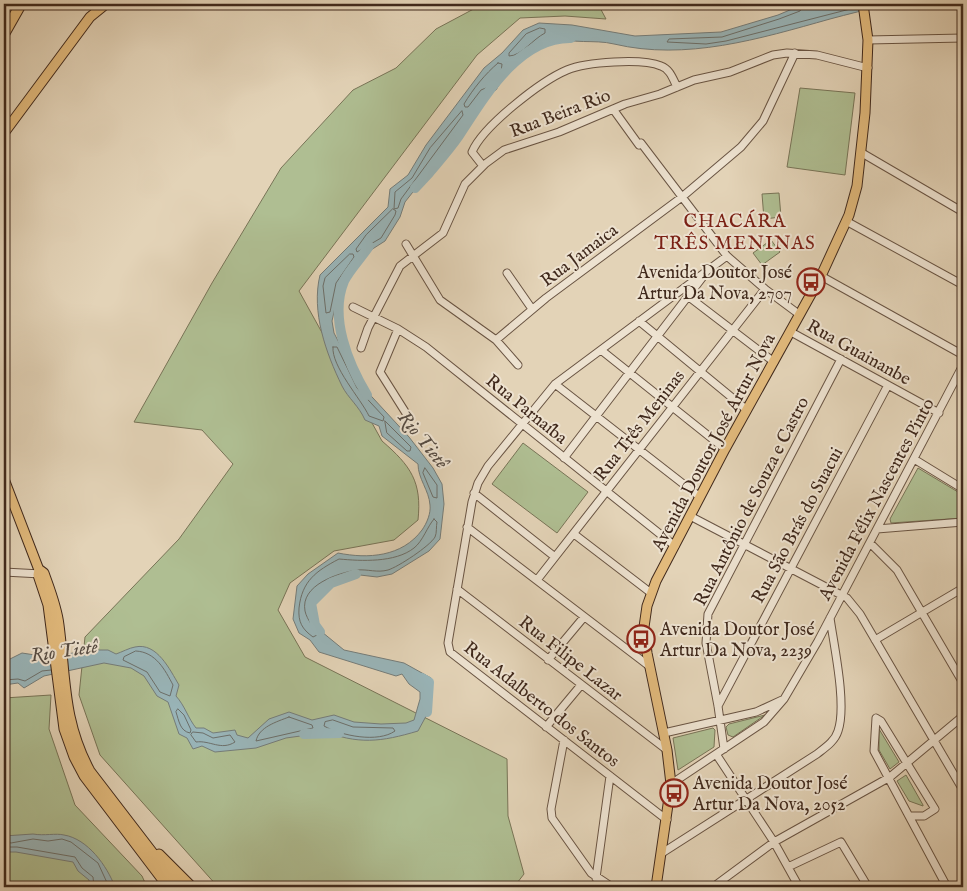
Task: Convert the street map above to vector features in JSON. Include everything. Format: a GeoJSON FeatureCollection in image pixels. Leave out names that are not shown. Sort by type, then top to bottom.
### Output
{"type":"FeatureCollection","features":[{"type":"Feature","properties":{"kind":"highway"},"geometry":{"type":"LineString","coordinates":[[4,34],[21,4]]}},
{"type":"Feature","properties":{"kind":"main road"},"geometry":{"type":"LineString","coordinates":[[4,133],[90,17],[106,4]]}},
{"type":"Feature","properties":{"kind":"main road","name":"Avenida Doutor José Artur Nova"},"geometry":{"type":"LineString","coordinates":[[656,887],[671,784],[667,750],[649,666],[644,627],[651,593],[725,449],[822,276],[846,221],[857,186],[862,153],[868,68],[868,40],[863,4]]}},
{"type":"Feature","properties":{"kind":"main road"},"geometry":{"type":"LineString","coordinates":[[4,479],[40,573],[54,602],[64,729],[74,757],[84,776],[168,887]]}},
{"type":"Feature","properties":{"kind":"main road"},"geometry":{"type":"LineString","coordinates":[[60,677],[72,729],[81,754],[90,771],[179,887]]}},
{"type":"Feature","properties":{"kind":"main road"},"geometry":{"type":"LineString","coordinates":[[143,838],[192,887]]}},
{"type":"Feature","properties":{"kind":"street"},"geometry":{"type":"LineString","coordinates":[[868,40],[963,38]]}},
{"type":"Feature","properties":{"kind":"street","name":"Rua Beira Rio"},"geometry":{"type":"LineString","coordinates":[[361,348],[373,316],[397,270],[413,255],[443,233],[450,220],[460,191],[483,166],[504,150],[568,129],[613,109],[694,80],[730,72],[773,55],[795,53],[817,55],[868,68]]}},
{"type":"Feature","properties":{"kind":"street","name":"Rua Jamaica"},"geometry":{"type":"LineString","coordinates":[[496,340],[532,310],[682,197],[741,146],[757,130],[771,107],[795,53]]}},
{"type":"Feature","properties":{"kind":"street"},"geometry":{"type":"LineString","coordinates":[[483,166],[472,153],[477,143],[525,96],[561,73],[576,67],[623,62],[653,64],[667,69],[677,87]]}},
{"type":"Feature","properties":{"kind":"street"},"geometry":{"type":"LineString","coordinates":[[613,109],[726,256],[765,289],[800,314]]}},
{"type":"Feature","properties":{"kind":"street"},"geometry":{"type":"LineString","coordinates":[[862,153],[963,212]]}},
{"type":"Feature","properties":{"kind":"street"},"geometry":{"type":"LineString","coordinates":[[846,221],[963,285]]}},
{"type":"Feature","properties":{"kind":"street"},"geometry":{"type":"LineString","coordinates":[[406,244],[436,295],[445,306],[496,340],[518,365]]}},
{"type":"Feature","properties":{"kind":"street","name":"Rua Adalberto dos Santos"},"geometry":{"type":"LineString","coordinates":[[667,820],[448,650],[448,643],[474,493],[488,466],[555,384],[726,256]]}},
{"type":"Feature","properties":{"kind":"street"},"geometry":{"type":"LineString","coordinates":[[564,458],[710,268]]}},
{"type":"Feature","properties":{"kind":"street"},"geometry":{"type":"LineString","coordinates":[[507,273],[532,310]]}},
{"type":"Feature","properties":{"kind":"street"},"geometry":{"type":"LineString","coordinates":[[822,276],[963,354]]}},
{"type":"Feature","properties":{"kind":"street","name":"Rua Três Meninas"},"geometry":{"type":"LineString","coordinates":[[537,580],[765,289]]}},
{"type":"Feature","properties":{"kind":"street"},"geometry":{"type":"LineString","coordinates":[[689,297],[774,362]]}},
{"type":"Feature","properties":{"kind":"street","name":"Rua Parnaíba"},"geometry":{"type":"LineString","coordinates":[[353,307],[398,329],[426,347],[675,546]]}},
{"type":"Feature","properties":{"kind":"street"},"geometry":{"type":"LineString","coordinates":[[639,321],[657,338],[747,410]]}},
{"type":"Feature","properties":{"kind":"street"},"geometry":{"type":"LineString","coordinates":[[398,329],[380,372],[409,418]]}},
{"type":"Feature","properties":{"kind":"street","name":"Rua Guainanbe"},"geometry":{"type":"LineString","coordinates":[[791,332],[938,413]]}},
{"type":"Feature","properties":{"kind":"street"},"geometry":{"type":"LineString","coordinates":[[601,350],[725,449]]}},
{"type":"Feature","properties":{"kind":"street","name":"Rua Antônio de Souza e Castro"},"geometry":{"type":"LineString","coordinates":[[724,749],[706,643],[706,622],[716,596],[841,359]]}},
{"type":"Feature","properties":{"kind":"street","name":"Avenida Félix Nascentes Pinto"},"geometry":{"type":"LineString","coordinates":[[671,784],[764,722],[784,699],[802,672],[963,365]]}},
{"type":"Feature","properties":{"kind":"street"},"geometry":{"type":"LineString","coordinates":[[555,384],[700,497]]}},
{"type":"Feature","properties":{"kind":"street","name":"Rua São Brás do Suacui"},"geometry":{"type":"LineString","coordinates":[[718,706],[888,384]]}},
{"type":"Feature","properties":{"kind":"street"},"geometry":{"type":"LineString","coordinates":[[914,459],[963,488]]}},
{"type":"Feature","properties":{"kind":"street"},"geometry":{"type":"LineString","coordinates":[[474,493],[555,557]]}},
{"type":"Feature","properties":{"kind":"street"},"geometry":{"type":"LineString","coordinates":[[690,516],[843,594],[856,609],[875,640],[963,790]]}},
{"type":"Feature","properties":{"kind":"street"},"geometry":{"type":"LineString","coordinates":[[877,529],[963,522]]}},
{"type":"Feature","properties":{"kind":"street"},"geometry":{"type":"LineString","coordinates":[[467,527],[649,666]]}},
{"type":"Feature","properties":{"kind":"street"},"geometry":{"type":"LineString","coordinates":[[574,534],[651,593]]}},
{"type":"Feature","properties":{"kind":"street"},"geometry":{"type":"LineString","coordinates":[[870,544],[887,557],[897,570],[963,683]]}},
{"type":"Feature","properties":{"kind":"street"},"geometry":{"type":"LineString","coordinates":[[4,572],[40,573]]}},
{"type":"Feature","properties":{"kind":"street"},"geometry":{"type":"LineString","coordinates":[[875,640],[963,588]]}},
{"type":"Feature","properties":{"kind":"street","name":"Rua Filipe Lazar"},"geometry":{"type":"LineString","coordinates":[[457,589],[667,750]]}},
{"type":"Feature","properties":{"kind":"street"},"geometry":{"type":"LineString","coordinates":[[548,660],[584,617]]}},
{"type":"Feature","properties":{"kind":"street"},"geometry":{"type":"LineString","coordinates":[[662,853],[817,754],[835,737],[840,718],[840,698],[830,618]]}},
{"type":"Feature","properties":{"kind":"street"},"geometry":{"type":"LineString","coordinates":[[546,727],[581,685]]}},
{"type":"Feature","properties":{"kind":"street"},"geometry":{"type":"LineString","coordinates":[[664,733],[756,712],[784,699]]}},
{"type":"Feature","properties":{"kind":"street"},"geometry":{"type":"LineString","coordinates":[[713,887],[774,842],[890,777],[963,716]]}},
{"type":"Feature","properties":{"kind":"street"},"geometry":{"type":"LineString","coordinates":[[910,816],[924,816],[936,809],[881,721],[876,718],[874,751],[890,777],[910,816],[947,887]]}},
{"type":"Feature","properties":{"kind":"street"},"geometry":{"type":"LineString","coordinates":[[564,740],[551,813],[555,824],[596,878],[612,887]]}},
{"type":"Feature","properties":{"kind":"street"},"geometry":{"type":"LineString","coordinates":[[716,754],[774,842],[799,887]]}},
{"type":"Feature","properties":{"kind":"street"},"geometry":{"type":"LineString","coordinates":[[596,878],[610,776]]}},
{"type":"Feature","properties":{"kind":"street"},"geometry":{"type":"LineString","coordinates":[[788,867],[841,842],[868,887]]}},
{"type":"Feature","properties":{"kind":"green space"},"geometry":{"type":"Polygon","coordinates":[[[483,4],[598,4],[606,19],[565,16],[520,18],[477,55],[299,291],[382,441],[407,467],[412,476],[416,485],[419,507],[418,520],[394,540],[334,551],[290,583],[278,610],[305,657],[507,759],[508,816],[524,874],[514,887],[218,887],[100,755],[79,695],[85,637],[179,539],[233,464],[202,430],[134,422],[212,283],[281,168],[353,90],[396,68],[436,29],[483,4]]]}},
{"type":"Feature","properties":{"kind":"green space"},"geometry":{"type":"Polygon","coordinates":[[[800,88],[855,93],[845,175],[787,167],[800,88]]]}},
{"type":"Feature","properties":{"kind":"green space"},"geometry":{"type":"Polygon","coordinates":[[[779,193],[781,217],[764,219],[762,194],[779,193]]]}},
{"type":"Feature","properties":{"kind":"green space"},"geometry":{"type":"Polygon","coordinates":[[[771,240],[780,252],[762,265],[753,253],[771,240]]]}},
{"type":"Feature","properties":{"kind":"green space"},"geometry":{"type":"Polygon","coordinates":[[[523,443],[588,492],[557,533],[492,484],[523,443]]]}},
{"type":"Feature","properties":{"kind":"green space"},"geometry":{"type":"Polygon","coordinates":[[[918,468],[963,495],[963,518],[891,523],[890,519],[918,468]]]}},
{"type":"Feature","properties":{"kind":"green space"},"geometry":{"type":"Polygon","coordinates":[[[51,695],[49,729],[75,805],[142,876],[147,887],[4,887],[4,698],[51,695]]]}},
{"type":"Feature","properties":{"kind":"green space"},"geometry":{"type":"Polygon","coordinates":[[[765,715],[733,737],[728,735],[726,727],[729,724],[765,715]]]}},
{"type":"Feature","properties":{"kind":"green space"},"geometry":{"type":"Polygon","coordinates":[[[713,728],[715,730],[714,747],[678,770],[673,738],[713,728]]]}},
{"type":"Feature","properties":{"kind":"green space"},"geometry":{"type":"Polygon","coordinates":[[[879,729],[899,762],[890,769],[879,750],[879,729]]]}},
{"type":"Feature","properties":{"kind":"green space"},"geometry":{"type":"Polygon","coordinates":[[[906,775],[923,806],[909,801],[897,781],[906,775]]]}},
{"type":"Feature","properties":{"kind":"water","name":"Rio Tietê"},"geometry":{"type":"Polygon","coordinates":[[[804,4],[885,4],[776,34],[695,49],[641,49],[606,43],[561,39],[554,36],[537,42],[526,56],[507,66],[505,75],[496,90],[484,93],[428,173],[405,202],[400,217],[385,241],[360,257],[340,285],[332,321],[334,333],[361,385],[409,437],[433,468],[442,484],[444,504],[440,539],[429,551],[392,574],[377,577],[360,575],[333,582],[318,591],[311,600],[310,610],[322,632],[344,650],[404,663],[431,678],[428,700],[431,707],[418,731],[392,738],[358,740],[321,730],[315,734],[286,738],[256,748],[215,752],[202,746],[193,749],[187,738],[179,734],[168,702],[157,696],[144,676],[131,668],[104,663],[44,676],[24,688],[18,683],[4,685],[4,662],[22,653],[48,657],[92,650],[108,650],[116,654],[133,648],[143,647],[156,653],[167,665],[179,685],[176,696],[196,728],[204,728],[213,733],[235,730],[237,735],[248,738],[269,719],[289,712],[312,720],[334,715],[354,722],[381,724],[406,723],[414,720],[420,692],[409,684],[402,674],[396,676],[319,652],[310,640],[299,633],[293,619],[297,586],[308,574],[338,553],[361,556],[384,554],[405,546],[414,539],[426,524],[430,508],[428,494],[418,469],[418,464],[382,436],[379,426],[365,420],[342,386],[326,346],[319,318],[317,303],[320,275],[388,207],[390,189],[408,175],[426,145],[484,68],[502,53],[523,30],[539,23],[572,25],[635,36],[721,32],[778,15],[804,4]]]}},
{"type":"Feature","properties":{"kind":"water"},"geometry":{"type":"Polygon","coordinates":[[[61,834],[81,842],[102,862],[115,887],[89,887],[89,880],[78,871],[73,862],[16,852],[4,852],[4,836],[61,834]]]}},
{"type":"Feature","properties":{"kind":"waterway","name":"Rio Tietê"},"geometry":{"type":"LineString","coordinates":[[415,188],[458,137],[479,105],[504,73],[534,48],[552,40],[571,38]]}},
{"type":"Feature","properties":{"kind":"waterway","name":"Rio Tietê"},"geometry":{"type":"LineString","coordinates":[[367,395],[347,355],[340,325],[339,310],[340,295],[344,281],[369,246]]}},
{"type":"Feature","properties":{"kind":"waterway","name":"Rio Tietê"},"geometry":{"type":"LineString","coordinates":[[320,632],[315,625],[311,603],[331,583],[356,574]]}},
{"type":"Feature","properties":{"kind":"waterway","name":"Rio Tietê"},"geometry":{"type":"LineString","coordinates":[[422,678],[429,682],[427,712]]}},
{"type":"Feature","properties":{"kind":"waterway","name":"Rio Tietê"},"geometry":{"type":"LineString","coordinates":[[304,734],[339,733]]}},
{"type":"Feature","properties":{"kind":"place","name":"Avenida Doutor José Artur Da Nova, 2707"},"geometry":{"type":"Point","coordinates":[811,282]}},
{"type":"Feature","properties":{"kind":"place","name":"Avenida Doutor José Artur Da Nova, 2239"},"geometry":{"type":"Point","coordinates":[641,639]}},
{"type":"Feature","properties":{"kind":"place","name":"Avenida Doutor José Artur Da Nova, 2052"},"geometry":{"type":"Point","coordinates":[674,793]}},
{"type":"Feature","properties":{"kind":"district","name":"CHACÁRA TRÊS MENINAS"},"geometry":{"type":"Point","coordinates":[735,231]}}]}
